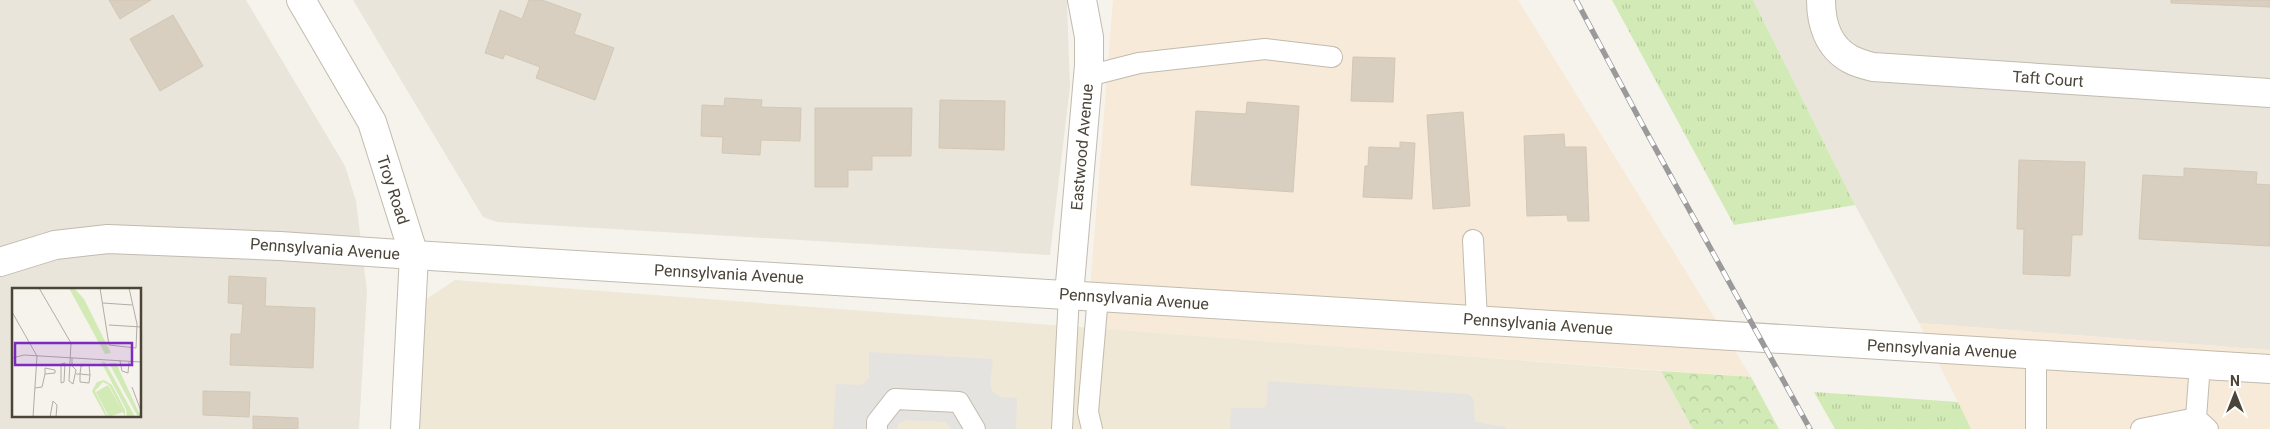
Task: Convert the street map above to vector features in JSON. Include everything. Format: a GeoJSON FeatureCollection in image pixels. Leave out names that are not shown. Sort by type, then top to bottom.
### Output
{"type":"FeatureCollection","features":[{"type":"Feature","properties":{"kind":"street","name":"Troy Road"},"geometry":{"type":"LineString","coordinates":[[301,0],[372,122],[414,255],[405,429]]}},
{"type":"Feature","properties":{"kind":"street","name":"Eastwood Avenue"},"geometry":{"type":"LineString","coordinates":[[1069,295],[1088,76],[1089,37],[1082,0]]}},
{"type":"Feature","properties":{"kind":"street","name":"Taft Court"},"geometry":{"type":"LineString","coordinates":[[1822,0],[1821,14],[1826,34],[1833,44],[1849,59],[1880,68],[2270,93]]}},
{"type":"Feature","properties":{"kind":"street","name":"Pennsylvania Avenue"},"geometry":{"type":"LineString","coordinates":[[0,262],[55,245],[108,239],[252,244],[2270,369]]}},
{"type":"Feature","properties":{"kind":"lane"},"geometry":{"type":"LineString","coordinates":[[1088,76],[1139,63],[1265,49],[1332,57]]}},
{"type":"Feature","properties":{"kind":"lane"},"geometry":{"type":"LineString","coordinates":[[1473,240],[1477,320]]}},
{"type":"Feature","properties":{"kind":"lane"},"geometry":{"type":"LineString","coordinates":[[1062,429],[1069,295]]}},
{"type":"Feature","properties":{"kind":"lane"},"geometry":{"type":"LineString","coordinates":[[1092,429],[1088,412],[1098,296]]}},
{"type":"Feature","properties":{"kind":"lane"},"geometry":{"type":"LineString","coordinates":[[2036,354],[2036,429]]}},
{"type":"Feature","properties":{"kind":"lane"},"geometry":{"type":"LineString","coordinates":[[2141,429],[2202,423],[2200,364]]}},
{"type":"Feature","properties":{"kind":"lane"},"geometry":{"type":"LineString","coordinates":[[877,429],[877,422],[895,399],[959,402],[975,429]]}},
{"type":"Feature","properties":{"kind":"shaded area"},"geometry":{"type":"Polygon","coordinates":[[[0,0],[246,0],[345,166],[356,201],[367,291],[359,429],[0,429],[0,0]]]}},
{"type":"Feature","properties":{"kind":"shaded area"},"geometry":{"type":"Polygon","coordinates":[[[353,0],[1083,0],[1067,4],[1070,86],[1050,255],[497,222],[483,217],[353,0]]]}},
{"type":"Feature","properties":{"kind":"shaded area"},"geometry":{"type":"Polygon","coordinates":[[[1113,0],[1518,0],[1751,377],[1087,328],[1113,0]]]}},
{"type":"Feature","properties":{"kind":"shaded area"},"geometry":{"type":"Polygon","coordinates":[[[1753,0],[2270,0],[2270,350],[1919,323],[1855,205],[1753,0]]]}},
{"type":"Feature","properties":{"kind":"shaded area"},"geometry":{"type":"Polygon","coordinates":[[[455,280],[1661,371],[1693,429],[417,429],[425,300],[455,280]]]}},
{"type":"Feature","properties":{"kind":"shaded area"},"geometry":{"type":"Polygon","coordinates":[[[1919,323],[2270,350],[2270,429],[1971,429],[1919,323]]]}},
{"type":"Feature","properties":{"kind":"shaded area"},"geometry":{"type":"Polygon","coordinates":[[[869,352],[993,359],[990,385],[993,392],[1001,397],[1017,398],[1016,429],[952,429],[945,422],[907,420],[899,423],[897,429],[833,429],[836,384],[860,385],[866,382],[869,378],[869,352]]]}},
{"type":"Feature","properties":{"kind":"shaded area"},"geometry":{"type":"Polygon","coordinates":[[[1268,381],[1468,394],[1474,400],[1475,422],[1506,427],[1506,429],[1230,429],[1231,408],[1264,408],[1267,403],[1268,381]]]}},
{"type":"Feature","properties":{"kind":"green space"},"geometry":{"type":"Polygon","coordinates":[[[1612,0],[1753,0],[1855,205],[1734,225],[1612,0]]]}},
{"type":"Feature","properties":{"kind":"green space"},"geometry":{"type":"Polygon","coordinates":[[[1661,371],[1751,377],[1779,429],[1693,429],[1661,371]]]}},
{"type":"Feature","properties":{"kind":"green space"},"geometry":{"type":"Polygon","coordinates":[[[1814,392],[1958,402],[1971,429],[1835,429],[1814,392]]]}},
{"type":"Feature","properties":{"kind":"building"},"geometry":{"type":"Polygon","coordinates":[[[109,0],[151,0],[120,19],[109,0]]]}},
{"type":"Feature","properties":{"kind":"building"},"geometry":{"type":"Polygon","coordinates":[[[529,0],[542,0],[581,14],[574,34],[614,48],[595,100],[536,78],[540,67],[505,54],[503,59],[485,53],[500,10],[522,19],[529,0]]]}},
{"type":"Feature","properties":{"kind":"building"},"geometry":{"type":"Polygon","coordinates":[[[2171,0],[2270,0],[2270,7],[2171,3],[2171,0]]]}},
{"type":"Feature","properties":{"kind":"building"},"geometry":{"type":"Polygon","coordinates":[[[173,15],[203,66],[160,91],[130,39],[173,15]]]}},
{"type":"Feature","properties":{"kind":"building"},"geometry":{"type":"Polygon","coordinates":[[[1353,57],[1395,58],[1393,102],[1351,101],[1353,57]]]}},
{"type":"Feature","properties":{"kind":"building"},"geometry":{"type":"Polygon","coordinates":[[[725,98],[762,100],[761,107],[801,108],[800,141],[761,140],[760,155],[722,153],[723,137],[701,136],[702,105],[724,106],[725,98]]]}},
{"type":"Feature","properties":{"kind":"building"},"geometry":{"type":"Polygon","coordinates":[[[940,100],[1005,101],[1004,150],[939,148],[940,100]]]}},
{"type":"Feature","properties":{"kind":"building"},"geometry":{"type":"Polygon","coordinates":[[[1247,102],[1299,106],[1293,192],[1191,185],[1196,111],[1246,114],[1247,102]]]}},
{"type":"Feature","properties":{"kind":"building"},"geometry":{"type":"Polygon","coordinates":[[[815,108],[912,108],[911,156],[872,156],[872,170],[848,170],[848,187],[815,187],[815,108]]]}},
{"type":"Feature","properties":{"kind":"building"},"geometry":{"type":"Polygon","coordinates":[[[1463,112],[1470,206],[1433,209],[1427,115],[1463,112]]]}},
{"type":"Feature","properties":{"kind":"building"},"geometry":{"type":"Polygon","coordinates":[[[1564,134],[1565,147],[1586,147],[1589,221],[1568,221],[1567,215],[1527,216],[1524,136],[1564,134]]]}},
{"type":"Feature","properties":{"kind":"building"},"geometry":{"type":"Polygon","coordinates":[[[1400,142],[1415,143],[1412,199],[1363,197],[1365,166],[1368,166],[1369,147],[1400,148],[1400,142]]]}},
{"type":"Feature","properties":{"kind":"building"},"geometry":{"type":"Polygon","coordinates":[[[2019,160],[2085,162],[2082,235],[2072,235],[2070,276],[2023,274],[2024,229],[2017,229],[2019,160]]]}},
{"type":"Feature","properties":{"kind":"building"},"geometry":{"type":"Polygon","coordinates":[[[2184,168],[2257,172],[2256,184],[2270,185],[2270,246],[2139,239],[2143,175],[2184,177],[2184,168]]]}},
{"type":"Feature","properties":{"kind":"building"},"geometry":{"type":"Polygon","coordinates":[[[229,276],[266,278],[265,306],[315,308],[313,368],[230,365],[231,334],[241,334],[243,304],[228,303],[229,276]]]}},
{"type":"Feature","properties":{"kind":"building"},"geometry":{"type":"Polygon","coordinates":[[[203,391],[250,392],[249,417],[203,415],[203,391]]]}},
{"type":"Feature","properties":{"kind":"building"},"geometry":{"type":"Polygon","coordinates":[[[253,416],[298,418],[298,429],[253,429],[253,416]]]}},
{"type":"Feature","properties":{"kind":"railway"},"geometry":{"type":"LineString","coordinates":[[1576,0],[1810,429]]}}]}
